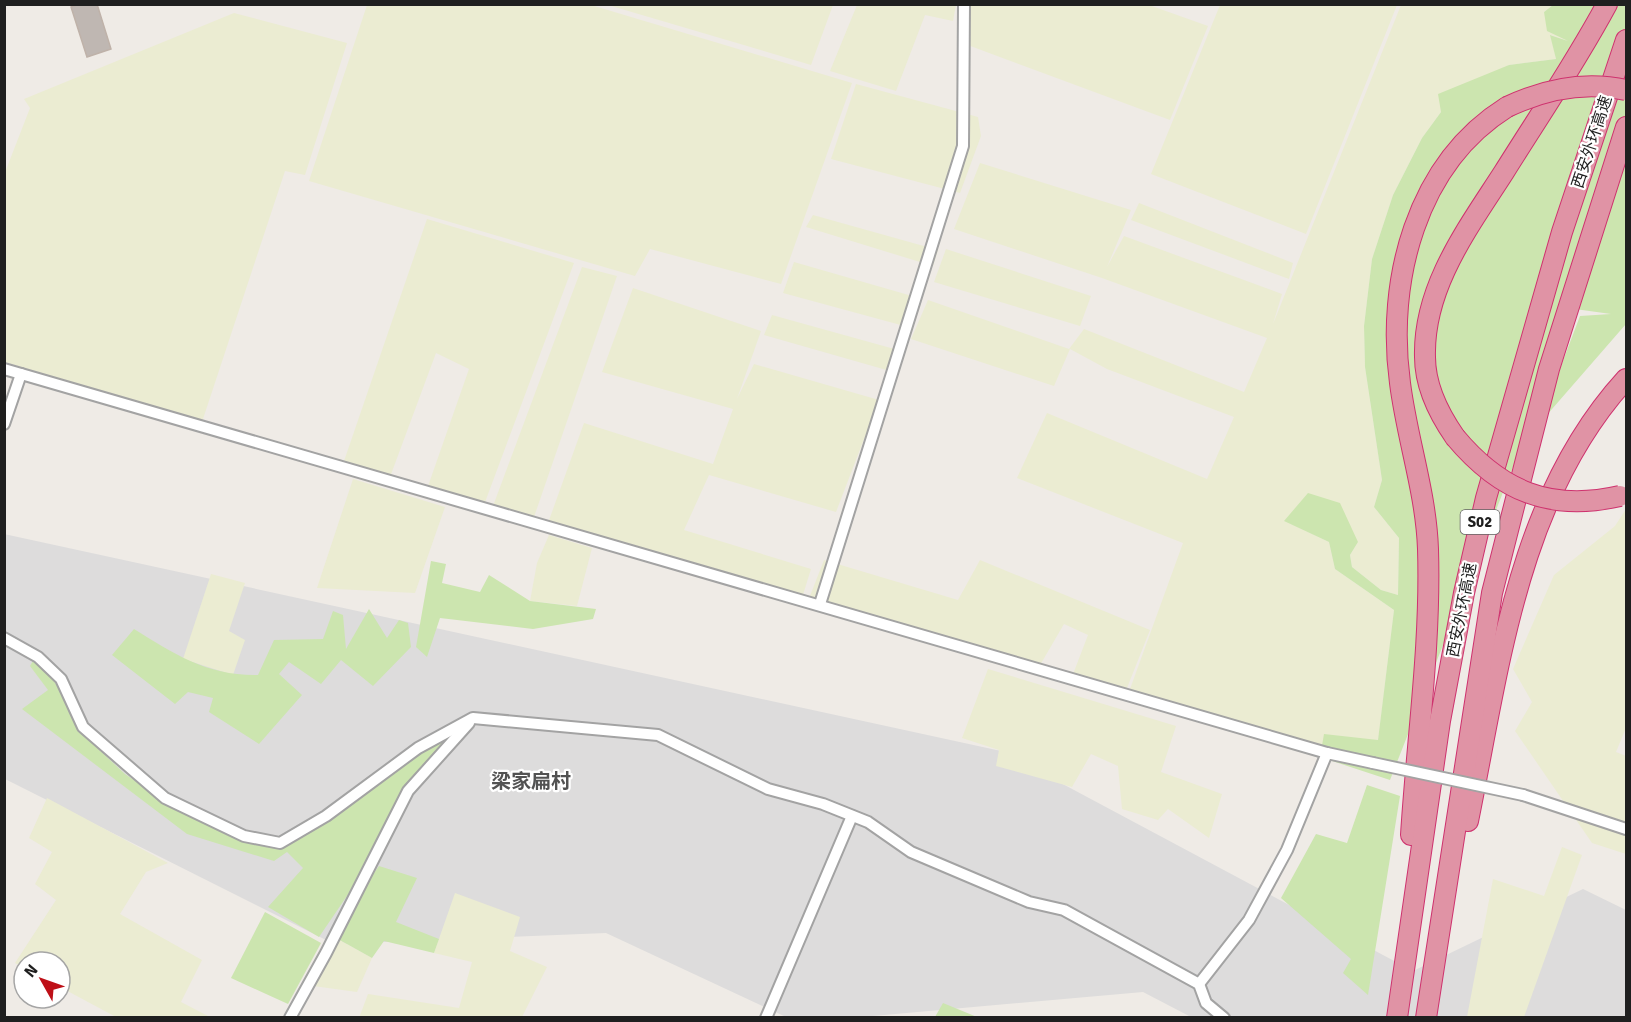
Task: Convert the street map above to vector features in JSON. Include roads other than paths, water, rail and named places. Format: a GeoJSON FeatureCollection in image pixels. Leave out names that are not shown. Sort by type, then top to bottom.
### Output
{"type":"FeatureCollection","features":[{"type":"Feature","properties":{"kind":"highway"},"geometry":{"type":"LineString","coordinates":[[1607,4],[1486,200],[1438,285],[1427,326],[1425,357],[1427,378],[1436,405],[1455,437],[1488,472],[1530,494],[1573,502],[1623,495]]}},
{"type":"Feature","properties":{"kind":"highway","name":"西安外环高速"},"geometry":{"type":"LineString","coordinates":[[1398,1008],[1440,721],[1464,593],[1486,498],[1562,232],[1626,40]]}},
{"type":"Feature","properties":{"kind":"highway"},"geometry":{"type":"LineString","coordinates":[[1398,1008],[1429,612],[1426,519],[1398,366],[1400,293],[1406,253],[1432,185],[1446,163],[1472,133],[1507,107],[1535,95],[1564,88],[1594,86],[1626,90]]}},
{"type":"Feature","properties":{"kind":"highway","name":"西安外环高速"},"geometry":{"type":"LineString","coordinates":[[1427,1017],[1492,593],[1550,369],[1626,127]]}},
{"type":"Feature","properties":{"kind":"highway"},"geometry":{"type":"LineString","coordinates":[[1427,1017],[1500,665],[1525,565],[1544,509],[1558,480],[1598,414],[1626,379]]}},
{"type":"Feature","properties":{"kind":"street"},"geometry":{"type":"LineString","coordinates":[[820,604],[963,146],[964,4]]}},
{"type":"Feature","properties":{"kind":"street"},"geometry":{"type":"LineString","coordinates":[[4,369],[1327,753],[1523,795],[1626,829]]}},
{"type":"Feature","properties":{"kind":"street"},"geometry":{"type":"LineString","coordinates":[[4,424],[21,374]]}},
{"type":"Feature","properties":{"kind":"street"},"geometry":{"type":"LineString","coordinates":[[4,638],[46,664],[61,679],[83,727],[165,798],[244,836],[280,843],[327,816],[418,748],[473,718],[658,735],[768,789],[823,804],[868,822],[911,852],[1029,902],[1064,910],[1199,984],[1206,1003],[1224,1017]]}},
{"type":"Feature","properties":{"kind":"street"},"geometry":{"type":"LineString","coordinates":[[290,1017],[408,791],[473,718]]}},
{"type":"Feature","properties":{"kind":"street"},"geometry":{"type":"LineString","coordinates":[[1199,984],[1249,920],[1287,850],[1327,753]]}},
{"type":"Feature","properties":{"kind":"street"},"geometry":{"type":"LineString","coordinates":[[766,1017],[852,816]]}},
{"type":"Feature","properties":{"kind":"district","name":"梁家扁村"},"geometry":{"type":"Point","coordinates":[531,781]}}]}
